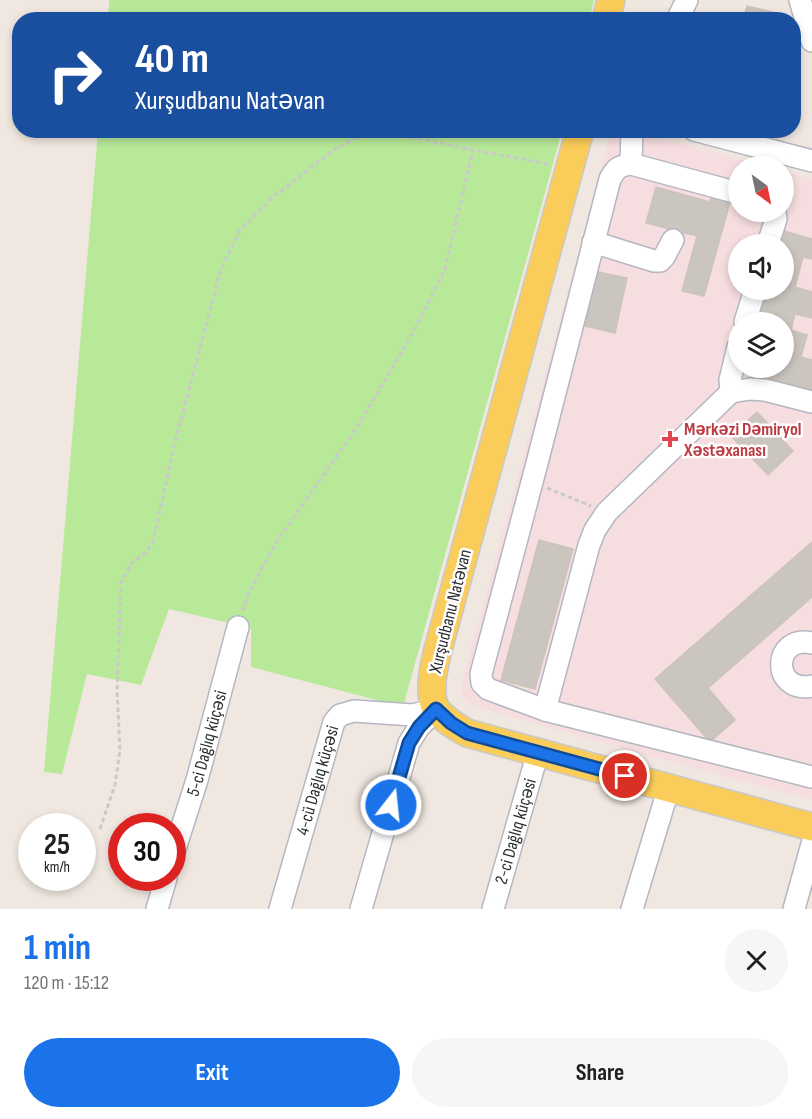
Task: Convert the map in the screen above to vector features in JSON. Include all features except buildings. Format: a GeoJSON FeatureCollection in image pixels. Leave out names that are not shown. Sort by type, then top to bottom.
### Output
{"type":"FeatureCollection","features":[{"type":"Feature","properties":{"kind":"main road","name":"Xurşudbanu Natəvan"},"geometry":{"type":"LineString","coordinates":[[436,709],[432,691],[433,672],[442,635],[578,138]]}},
{"type":"Feature","properties":{"kind":"main road"},"geometry":{"type":"LineString","coordinates":[[436,709],[451,723],[467,733],[812,827]]}},
{"type":"Feature","properties":{"kind":"street"},"geometry":{"type":"LineString","coordinates":[[800,0],[812,41]]}},
{"type":"Feature","properties":{"kind":"street"},"geometry":{"type":"LineString","coordinates":[[631,164],[633,138]]}},
{"type":"Feature","properties":{"kind":"street"},"geometry":{"type":"LineString","coordinates":[[729,138],[811,157]]}},
{"type":"Feature","properties":{"kind":"street"},"geometry":{"type":"LineString","coordinates":[[728,189],[631,164],[620,165],[610,179],[481,674],[482,683],[488,689],[545,710],[812,777]]}},
{"type":"Feature","properties":{"kind":"street"},"geometry":{"type":"LineString","coordinates":[[593,242],[660,261],[673,240]]}},
{"type":"Feature","properties":{"kind":"street"},"geometry":{"type":"LineString","coordinates":[[730,378],[731,392]]}},
{"type":"Feature","properties":{"kind":"street"},"geometry":{"type":"LineString","coordinates":[[545,710],[588,545],[607,512],[731,392],[750,388],[812,402]]}},
{"type":"Feature","properties":{"kind":"street","name":"5-ci Dağlıq küçəsi"},"geometry":{"type":"LineString","coordinates":[[186,814],[238,627]]}},
{"type":"Feature","properties":{"kind":"street"},"geometry":{"type":"LineString","coordinates":[[812,643],[804,641],[793,644],[785,651],[781,662],[783,673],[789,682],[799,687],[812,686]]}},
{"type":"Feature","properties":{"kind":"street"},"geometry":{"type":"LineString","coordinates":[[361,909],[409,743],[419,727],[436,709]]}},
{"type":"Feature","properties":{"kind":"street","name":"4-cü Dağlıq küçəsi"},"geometry":{"type":"LineString","coordinates":[[280,909],[334,722],[340,715],[354,711],[413,715],[436,709]]}},
{"type":"Feature","properties":{"kind":"street","name":"2-ci Dağlıq küçəsi"},"geometry":{"type":"LineString","coordinates":[[493,909],[538,752]]}},
{"type":"Feature","properties":{"kind":"street"},"geometry":{"type":"LineString","coordinates":[[632,909],[669,788]]}},
{"type":"Feature","properties":{"kind":"street"},"geometry":{"type":"LineString","coordinates":[[794,909],[812,844]]}},
{"type":"Feature","properties":{"kind":"street"},"geometry":{"type":"LineString","coordinates":[[156,909],[162,891]]}},
{"type":"Feature","properties":{"kind":"path"},"geometry":{"type":"LineString","coordinates":[[100,829],[115,786],[120,750],[117,690],[121,583],[131,564],[146,552],[153,542],[176,438],[221,269],[240,230],[272,198],[332,152],[356,138]]}},
{"type":"Feature","properties":{"kind":"path"},"geometry":{"type":"LineString","coordinates":[[416,138],[570,168]]}},
{"type":"Feature","properties":{"kind":"path"},"geometry":{"type":"LineString","coordinates":[[238,627],[249,592],[277,542],[356,429],[415,329],[445,269],[473,150]]}},
{"type":"Feature","properties":{"kind":"path"},"geometry":{"type":"LineString","coordinates":[[532,481],[607,512]]}},
{"type":"Feature","properties":{"kind":"shaded area","name":"Mərkəzi Dəmiryol Xəstəxanası"},"geometry":{"type":"Polygon","coordinates":[[[609,138],[659,138],[728,156],[728,222],[794,222],[794,174],[812,179],[812,800],[468,703],[461,695],[461,687],[609,138]]]}},
{"type":"Feature","properties":{"kind":"green space"},"geometry":{"type":"Polygon","coordinates":[[[109,0],[594,0],[591,12],[108,12],[109,0]]]}},
{"type":"Feature","properties":{"kind":"green space"},"geometry":{"type":"Polygon","coordinates":[[[97,138],[560,138],[403,707],[251,667],[251,628],[169,609],[141,685],[87,674],[62,774],[44,772],[97,138]]]}},
{"type":"Feature","properties":{"kind":"place","name":"Mərkəzi Dəmiryol Xəstəxanası"},"geometry":{"type":"Point","coordinates":[670,439]}},
{"type":"Feature","properties":{"kind":"route"},"geometry":{"type":"LineString","coordinates":[[391,805],[409,743],[419,727],[436,709],[451,723],[467,733],[625,776]]}}]}
